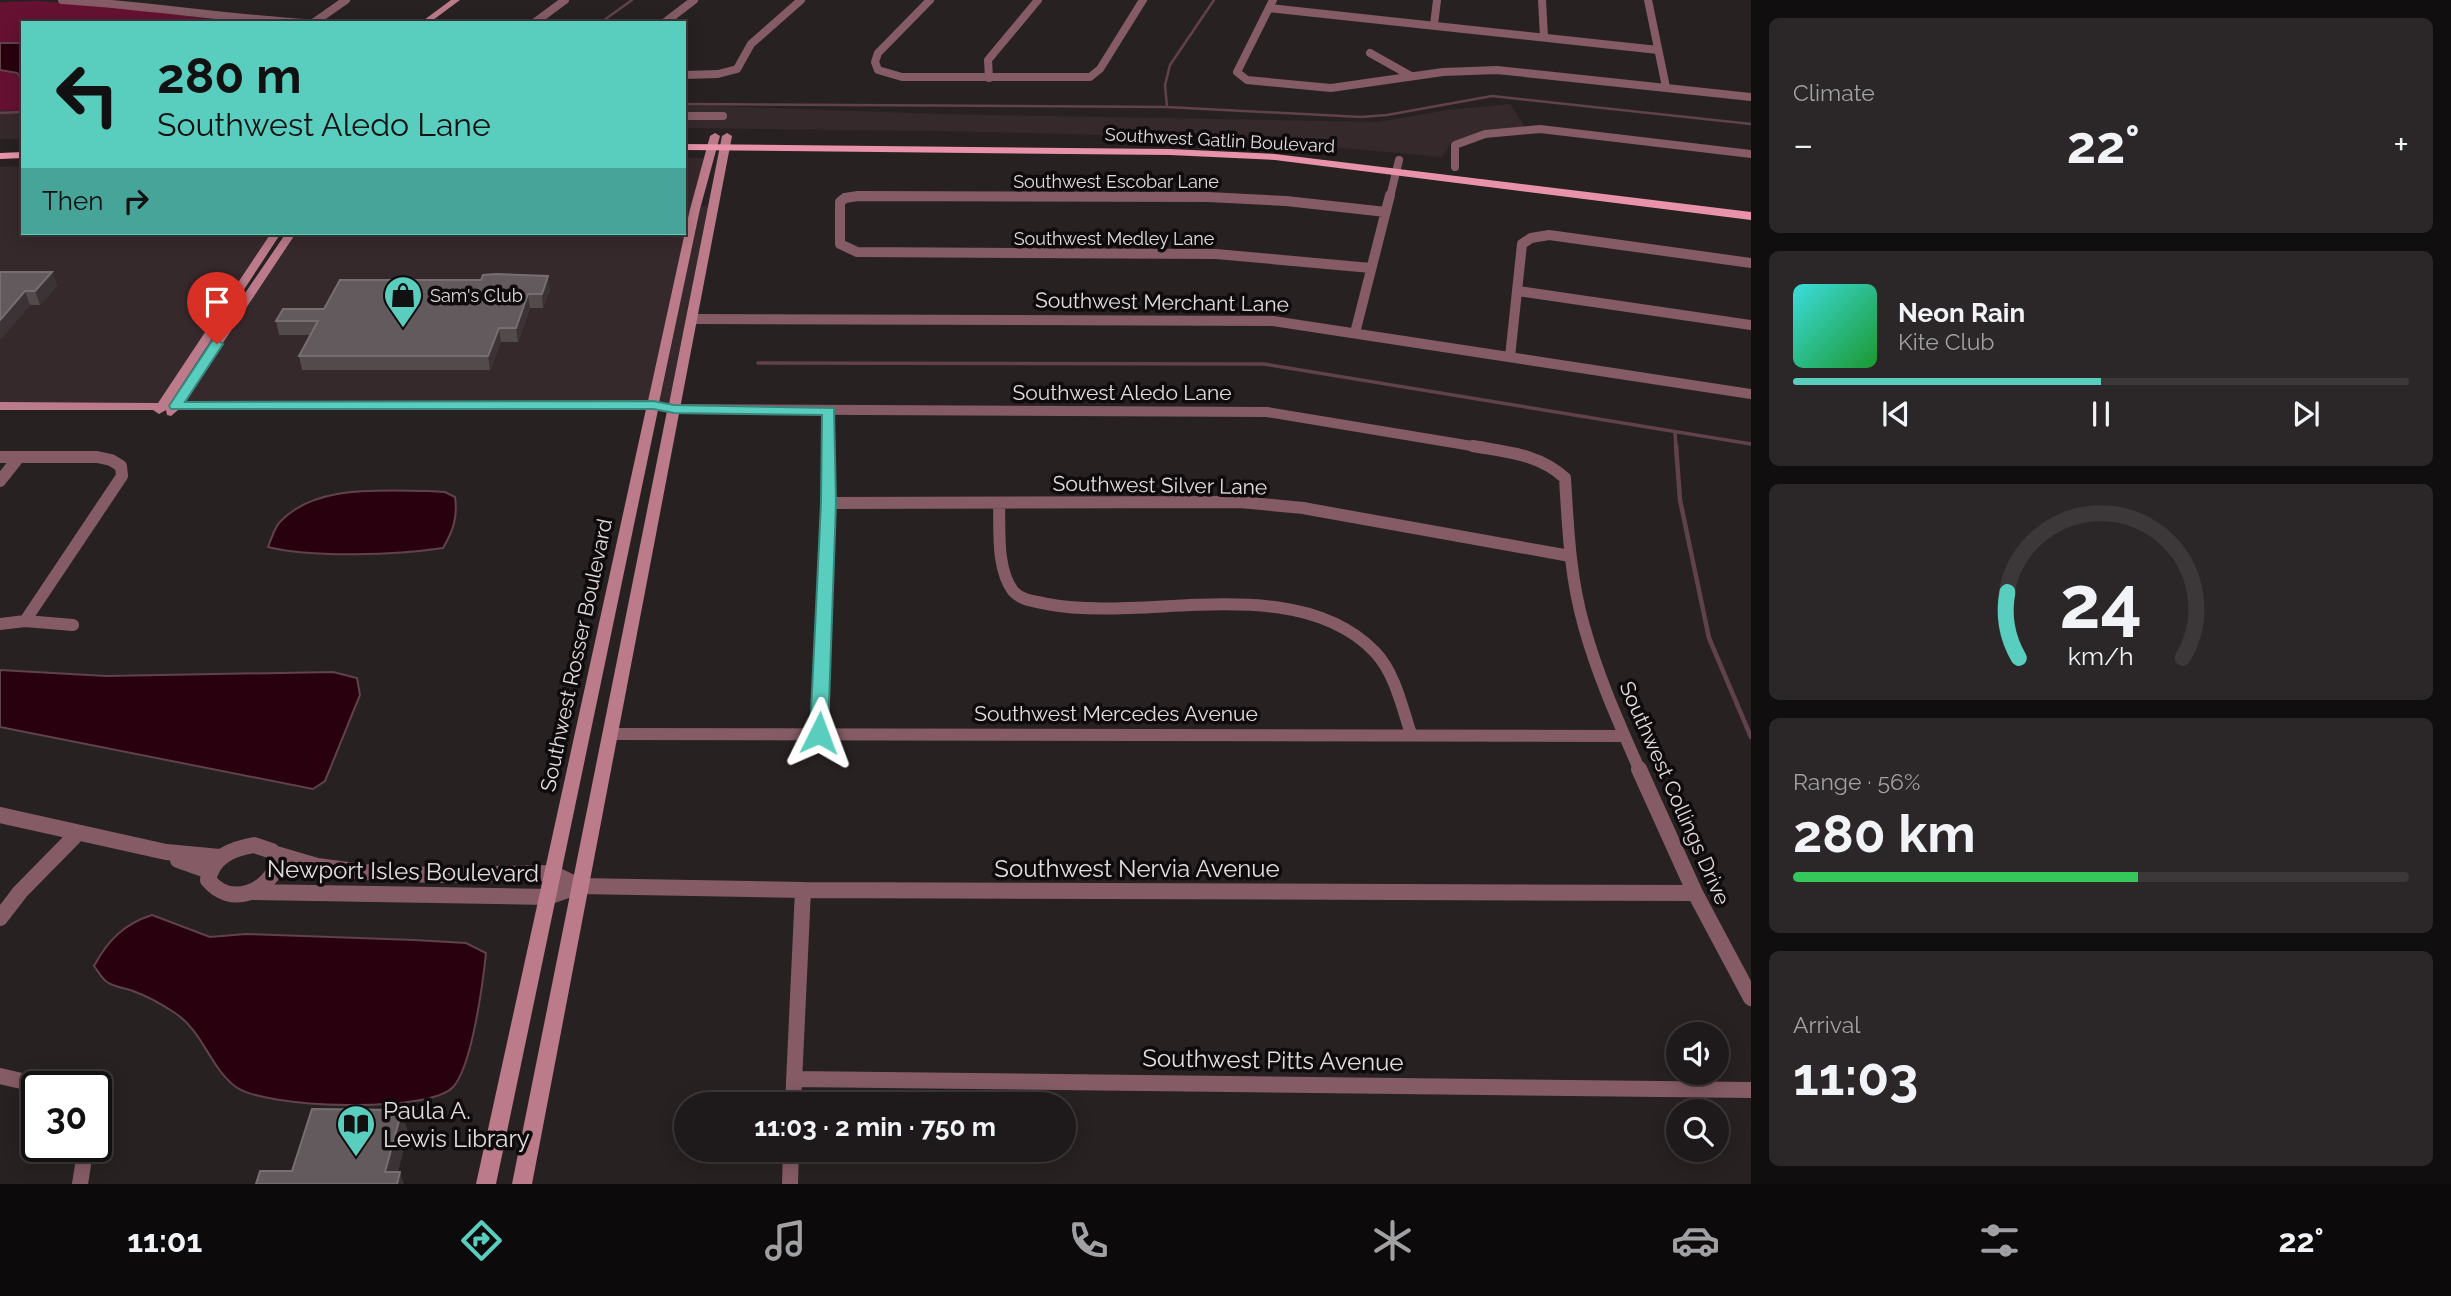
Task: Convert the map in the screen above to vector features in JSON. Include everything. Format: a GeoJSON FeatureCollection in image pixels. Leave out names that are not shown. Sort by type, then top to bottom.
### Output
{"type":"FeatureCollection","features":[{"type":"Feature","properties":{"kind":"main road","name":"Southwest Gatlin Boulevard"},"geometry":{"type":"LineString","coordinates":[[686,136],[720,141],[1239,154],[1455,167],[1751,205]]}},
{"type":"Feature","properties":{"kind":"main road","name":"Southwest Gatlin Boulevard"},"geometry":{"type":"LineString","coordinates":[[686,147],[720,141]]}},
{"type":"Feature","properties":{"kind":"main road"},"geometry":{"type":"LineString","coordinates":[[0,144],[21,144]]}},
{"type":"Feature","properties":{"kind":"main road"},"geometry":{"type":"LineString","coordinates":[[0,156],[21,155]]}},
{"type":"Feature","properties":{"kind":"main road","name":"Southwest Gatlin Boulevard"},"geometry":{"type":"LineString","coordinates":[[1398,165],[1751,216]]}},
{"type":"Feature","properties":{"kind":"street"},"geometry":{"type":"LineString","coordinates":[[62,0],[272,21]]}},
{"type":"Feature","properties":{"kind":"street"},"geometry":{"type":"LineString","coordinates":[[316,21],[346,0]]}},
{"type":"Feature","properties":{"kind":"street"},"geometry":{"type":"LineString","coordinates":[[427,21],[456,0]]}},
{"type":"Feature","properties":{"kind":"street"},"geometry":{"type":"LineString","coordinates":[[537,21],[565,0]]}},
{"type":"Feature","properties":{"kind":"street"},"geometry":{"type":"LineString","coordinates":[[667,21],[694,0]]}},
{"type":"Feature","properties":{"kind":"street"},"geometry":{"type":"LineString","coordinates":[[686,75],[726,73],[740,67],[751,44],[802,0]]}},
{"type":"Feature","properties":{"kind":"street"},"geometry":{"type":"LineString","coordinates":[[929,0],[883,48],[874,63],[878,69],[902,77],[1090,77],[1100,69],[1143,0]]}},
{"type":"Feature","properties":{"kind":"street"},"geometry":{"type":"LineString","coordinates":[[989,78],[988,60],[1038,0]]}},
{"type":"Feature","properties":{"kind":"street"},"geometry":{"type":"LineString","coordinates":[[1434,25],[1437,0]]}},
{"type":"Feature","properties":{"kind":"street"},"geometry":{"type":"LineString","coordinates":[[1542,0],[1544,37]]}},
{"type":"Feature","properties":{"kind":"street"},"geometry":{"type":"LineString","coordinates":[[1648,0],[1667,87]]}},
{"type":"Feature","properties":{"kind":"street"},"geometry":{"type":"LineString","coordinates":[[1658,50],[1271,4],[1237,72],[1247,80],[1331,88],[1455,71],[1506,70],[1751,97]]}},
{"type":"Feature","properties":{"kind":"street"},"geometry":{"type":"LineString","coordinates":[[1370,53],[1411,76]]}},
{"type":"Feature","properties":{"kind":"street"},"geometry":{"type":"LineString","coordinates":[[686,116],[723,116]]}},
{"type":"Feature","properties":{"kind":"street"},"geometry":{"type":"LineString","coordinates":[[1455,167],[1455,145],[1468,138],[1521,129],[1751,154]]}},
{"type":"Feature","properties":{"kind":"street"},"geometry":{"type":"LineString","coordinates":[[522,1184],[692,319],[720,141]]}},
{"type":"Feature","properties":{"kind":"street","name":"Southwest Rosser Boulevard"},"geometry":{"type":"LineString","coordinates":[[486,1184],[695,209],[720,141]]}},
{"type":"Feature","properties":{"kind":"street"},"geometry":{"type":"LineString","coordinates":[[1354,332],[1398,165]]}},
{"type":"Feature","properties":{"kind":"street","name":"Southwest Escobar Lane"},"geometry":{"type":"LineString","coordinates":[[857,252],[846,248],[839,239],[840,202],[845,198],[1208,197],[1286,201],[1386,212]]}},
{"type":"Feature","properties":{"kind":"street"},"geometry":{"type":"LineString","coordinates":[[166,410],[275,235]]}},
{"type":"Feature","properties":{"kind":"street"},"geometry":{"type":"LineString","coordinates":[[166,410],[290,235]]}},
{"type":"Feature","properties":{"kind":"street"},"geometry":{"type":"LineString","coordinates":[[1510,357],[1522,244],[1531,238],[1549,235],[1751,263]]}},
{"type":"Feature","properties":{"kind":"street","name":"Southwest Medley Lane"},"geometry":{"type":"LineString","coordinates":[[857,252],[1216,254],[1371,268]]}},
{"type":"Feature","properties":{"kind":"street"},"geometry":{"type":"LineString","coordinates":[[1518,290],[1751,325]]}},
{"type":"Feature","properties":{"kind":"street","name":"Southwest Merchant Lane"},"geometry":{"type":"LineString","coordinates":[[692,319],[1273,321],[1751,394]]}},
{"type":"Feature","properties":{"kind":"street","name":"Southwest Aledo Lane"},"geometry":{"type":"LineString","coordinates":[[0,406],[166,410]]}},
{"type":"Feature","properties":{"kind":"street","name":"Southwest Aledo Lane"},"geometry":{"type":"LineString","coordinates":[[0,413],[653,409],[1267,412],[1521,454],[1551,464],[1562,474]]}},
{"type":"Feature","properties":{"kind":"street"},"geometry":{"type":"LineString","coordinates":[[819,733],[829,503],[829,411]]}},
{"type":"Feature","properties":{"kind":"street"},"geometry":{"type":"LineString","coordinates":[[0,457],[111,460],[121,466],[122,476],[25,621]]}},
{"type":"Feature","properties":{"kind":"street"},"geometry":{"type":"LineString","coordinates":[[0,481],[19,457]]}},
{"type":"Feature","properties":{"kind":"street","name":"Southwest Collings Drive"},"geometry":{"type":"LineString","coordinates":[[1562,474],[1566,484],[1570,556],[1583,624],[1604,690],[1622,736],[1695,893],[1751,998]]}},
{"type":"Feature","properties":{"kind":"street","name":"Southwest Silver Lane"},"geometry":{"type":"LineString","coordinates":[[829,503],[1240,502],[1303,508],[1570,556]]}},
{"type":"Feature","properties":{"kind":"street"},"geometry":{"type":"LineString","coordinates":[[999,503],[1005,580],[1022,599],[1076,608],[1262,607],[1295,611],[1328,621],[1355,635],[1380,659],[1388,672],[1411,734]]}},
{"type":"Feature","properties":{"kind":"street"},"geometry":{"type":"LineString","coordinates":[[0,624],[25,621],[73,625]]}},
{"type":"Feature","properties":{"kind":"street","name":"Southwest Mercedes Avenue"},"geometry":{"type":"LineString","coordinates":[[610,734],[1622,736]]}},
{"type":"Feature","properties":{"kind":"street"},"geometry":{"type":"LineString","coordinates":[[0,816],[166,852],[220,858]]}},
{"type":"Feature","properties":{"kind":"street"},"geometry":{"type":"LineString","coordinates":[[0,918],[20,892],[78,833]]}},
{"type":"Feature","properties":{"kind":"street"},"geometry":{"type":"LineString","coordinates":[[254,845],[269,848],[276,854],[279,861],[276,875],[252,892],[228,895],[218,891],[208,880],[209,872],[220,858],[242,847],[254,845]]}},
{"type":"Feature","properties":{"kind":"street"},"geometry":{"type":"LineString","coordinates":[[166,852],[209,872]]}},
{"type":"Feature","properties":{"kind":"street","name":"Newport Isles Boulevard"},"geometry":{"type":"LineString","coordinates":[[276,854],[317,866],[364,872],[433,875],[552,873],[579,886]]}},
{"type":"Feature","properties":{"kind":"street","name":"Newport Isles Boulevard"},"geometry":{"type":"LineString","coordinates":[[252,892],[548,897],[579,886]]}},
{"type":"Feature","properties":{"kind":"street","name":"Southwest Nervia Avenue"},"geometry":{"type":"LineString","coordinates":[[579,886],[803,890],[1695,893]]}},
{"type":"Feature","properties":{"kind":"street"},"geometry":{"type":"LineString","coordinates":[[793,1092],[803,890]]}},
{"type":"Feature","properties":{"kind":"street"},"geometry":{"type":"LineString","coordinates":[[0,1076],[21,1082]]}},
{"type":"Feature","properties":{"kind":"street","name":"Southwest Pitts Avenue"},"geometry":{"type":"LineString","coordinates":[[794,1079],[1751,1090]]}},
{"type":"Feature","properties":{"kind":"street"},"geometry":{"type":"LineString","coordinates":[[80,1184],[83,1162]]}},
{"type":"Feature","properties":{"kind":"street"},"geometry":{"type":"LineString","coordinates":[[790,1184],[791,1162]]}},
{"type":"Feature","properties":{"kind":"shaded area"},"geometry":{"type":"Polygon","coordinates":[[[39,1],[143,10],[224,21],[21,21],[21,43],[0,43],[0,2],[39,1]]]}},
{"type":"Feature","properties":{"kind":"shaded area"},"geometry":{"type":"Polygon","coordinates":[[[0,43],[21,43],[21,77],[17,73],[0,70],[0,43]]]}},
{"type":"Feature","properties":{"kind":"shaded area"},"geometry":{"type":"Polygon","coordinates":[[[0,70],[21,76],[21,111],[0,110],[0,70]]]}},
{"type":"Feature","properties":{"kind":"shaded area"},"geometry":{"type":"Polygon","coordinates":[[[1510,104],[1525,127],[1464,137],[1451,143],[1442,157],[1236,138],[686,128],[686,118],[726,118],[727,114],[686,114],[686,105],[940,114],[1377,122],[1448,110],[1510,104]]]}},
{"type":"Feature","properties":{"kind":"shaded area"},"geometry":{"type":"Polygon","coordinates":[[[0,110],[21,111],[21,139],[0,139],[0,110]]]}},
{"type":"Feature","properties":{"kind":"shaded area"},"geometry":{"type":"Polygon","coordinates":[[[686,158],[704,158],[686,228],[686,158]]]}},
{"type":"Feature","properties":{"kind":"shaded area"},"geometry":{"type":"Polygon","coordinates":[[[21,166],[21,235],[270,235],[158,403],[0,402],[0,167],[21,166]]]}},
{"type":"Feature","properties":{"kind":"shaded area"},"geometry":{"type":"Polygon","coordinates":[[[700,206],[708,206],[669,404],[660,402],[700,206]]]}},
{"type":"Feature","properties":{"kind":"shaded area"},"geometry":{"type":"Polygon","coordinates":[[[295,235],[684,235],[648,402],[183,403],[295,235]]]}},
{"type":"Feature","properties":{"kind":"shaded area"},"geometry":{"type":"Polygon","coordinates":[[[349,492],[445,492],[455,497],[454,524],[443,548],[355,554],[308,553],[268,547],[279,523],[294,510],[310,502],[349,492]]]}},
{"type":"Feature","properties":{"kind":"shaded area"},"geometry":{"type":"Polygon","coordinates":[[[0,670],[106,676],[333,672],[357,678],[360,695],[325,781],[313,789],[0,727],[0,670]]]}},
{"type":"Feature","properties":{"kind":"shaded area"},"geometry":{"type":"Polygon","coordinates":[[[152,915],[210,937],[246,934],[466,943],[486,953],[476,1023],[460,1077],[453,1087],[438,1096],[381,1104],[346,1105],[278,1100],[236,1087],[219,1070],[185,1021],[149,998],[110,984],[94,966],[118,934],[133,923],[152,915]]]}},
{"type":"Feature","properties":{"kind":"building"},"geometry":{"type":"Polygon","coordinates":[[[0,272],[52,272],[35,291],[25,291],[0,320],[0,272]]]}},
{"type":"Feature","properties":{"kind":"building","name":"Sam's Club"},"geometry":{"type":"Polygon","coordinates":[[[483,275],[548,276],[542,294],[528,294],[516,328],[499,328],[488,356],[299,356],[318,321],[276,321],[283,309],[324,309],[340,280],[481,280],[483,275]]]}},
{"type":"Feature","properties":{"kind":"building"},"geometry":{"type":"Polygon","coordinates":[[[312,1109],[402,1110],[385,1172],[400,1172],[397,1184],[256,1184],[260,1171],[292,1171],[312,1109]]]}},
{"type":"Feature","properties":{"kind":"waterway"},"geometry":{"type":"LineString","coordinates":[[603,21],[632,0]]}},
{"type":"Feature","properties":{"kind":"waterway"},"geometry":{"type":"LineString","coordinates":[[1167,107],[1165,85],[1170,65],[1214,0]]}},
{"type":"Feature","properties":{"kind":"waterway"},"geometry":{"type":"LineString","coordinates":[[1167,107],[1361,117],[1387,115],[1492,96],[1751,124]]}},
{"type":"Feature","properties":{"kind":"waterway"},"geometry":{"type":"LineString","coordinates":[[686,104],[1167,107]]}},
{"type":"Feature","properties":{"kind":"waterway"},"geometry":{"type":"LineString","coordinates":[[0,113],[21,112]]}},
{"type":"Feature","properties":{"kind":"waterway"},"geometry":{"type":"LineString","coordinates":[[758,363],[1264,364],[1751,444]]}},
{"type":"Feature","properties":{"kind":"waterway"},"geometry":{"type":"LineString","coordinates":[[1675,432],[1676,448]]}},
{"type":"Feature","properties":{"kind":"waterway"},"geometry":{"type":"LineString","coordinates":[[1676,446],[1680,500],[1709,638],[1751,737]]}},
{"type":"Feature","properties":{"kind":"place","name":"Sam's Club"},"geometry":{"type":"Point","coordinates":[403,329]}},
{"type":"Feature","properties":{"kind":"place","name":"Paula A. Lewis Library"},"geometry":{"type":"Point","coordinates":[356,1158]}},
{"type":"Feature","properties":{"kind":"route"},"geometry":{"type":"LineString","coordinates":[[217,344],[175,406],[653,405],[674,409],[829,411],[829,503],[819,733]]}}]}
